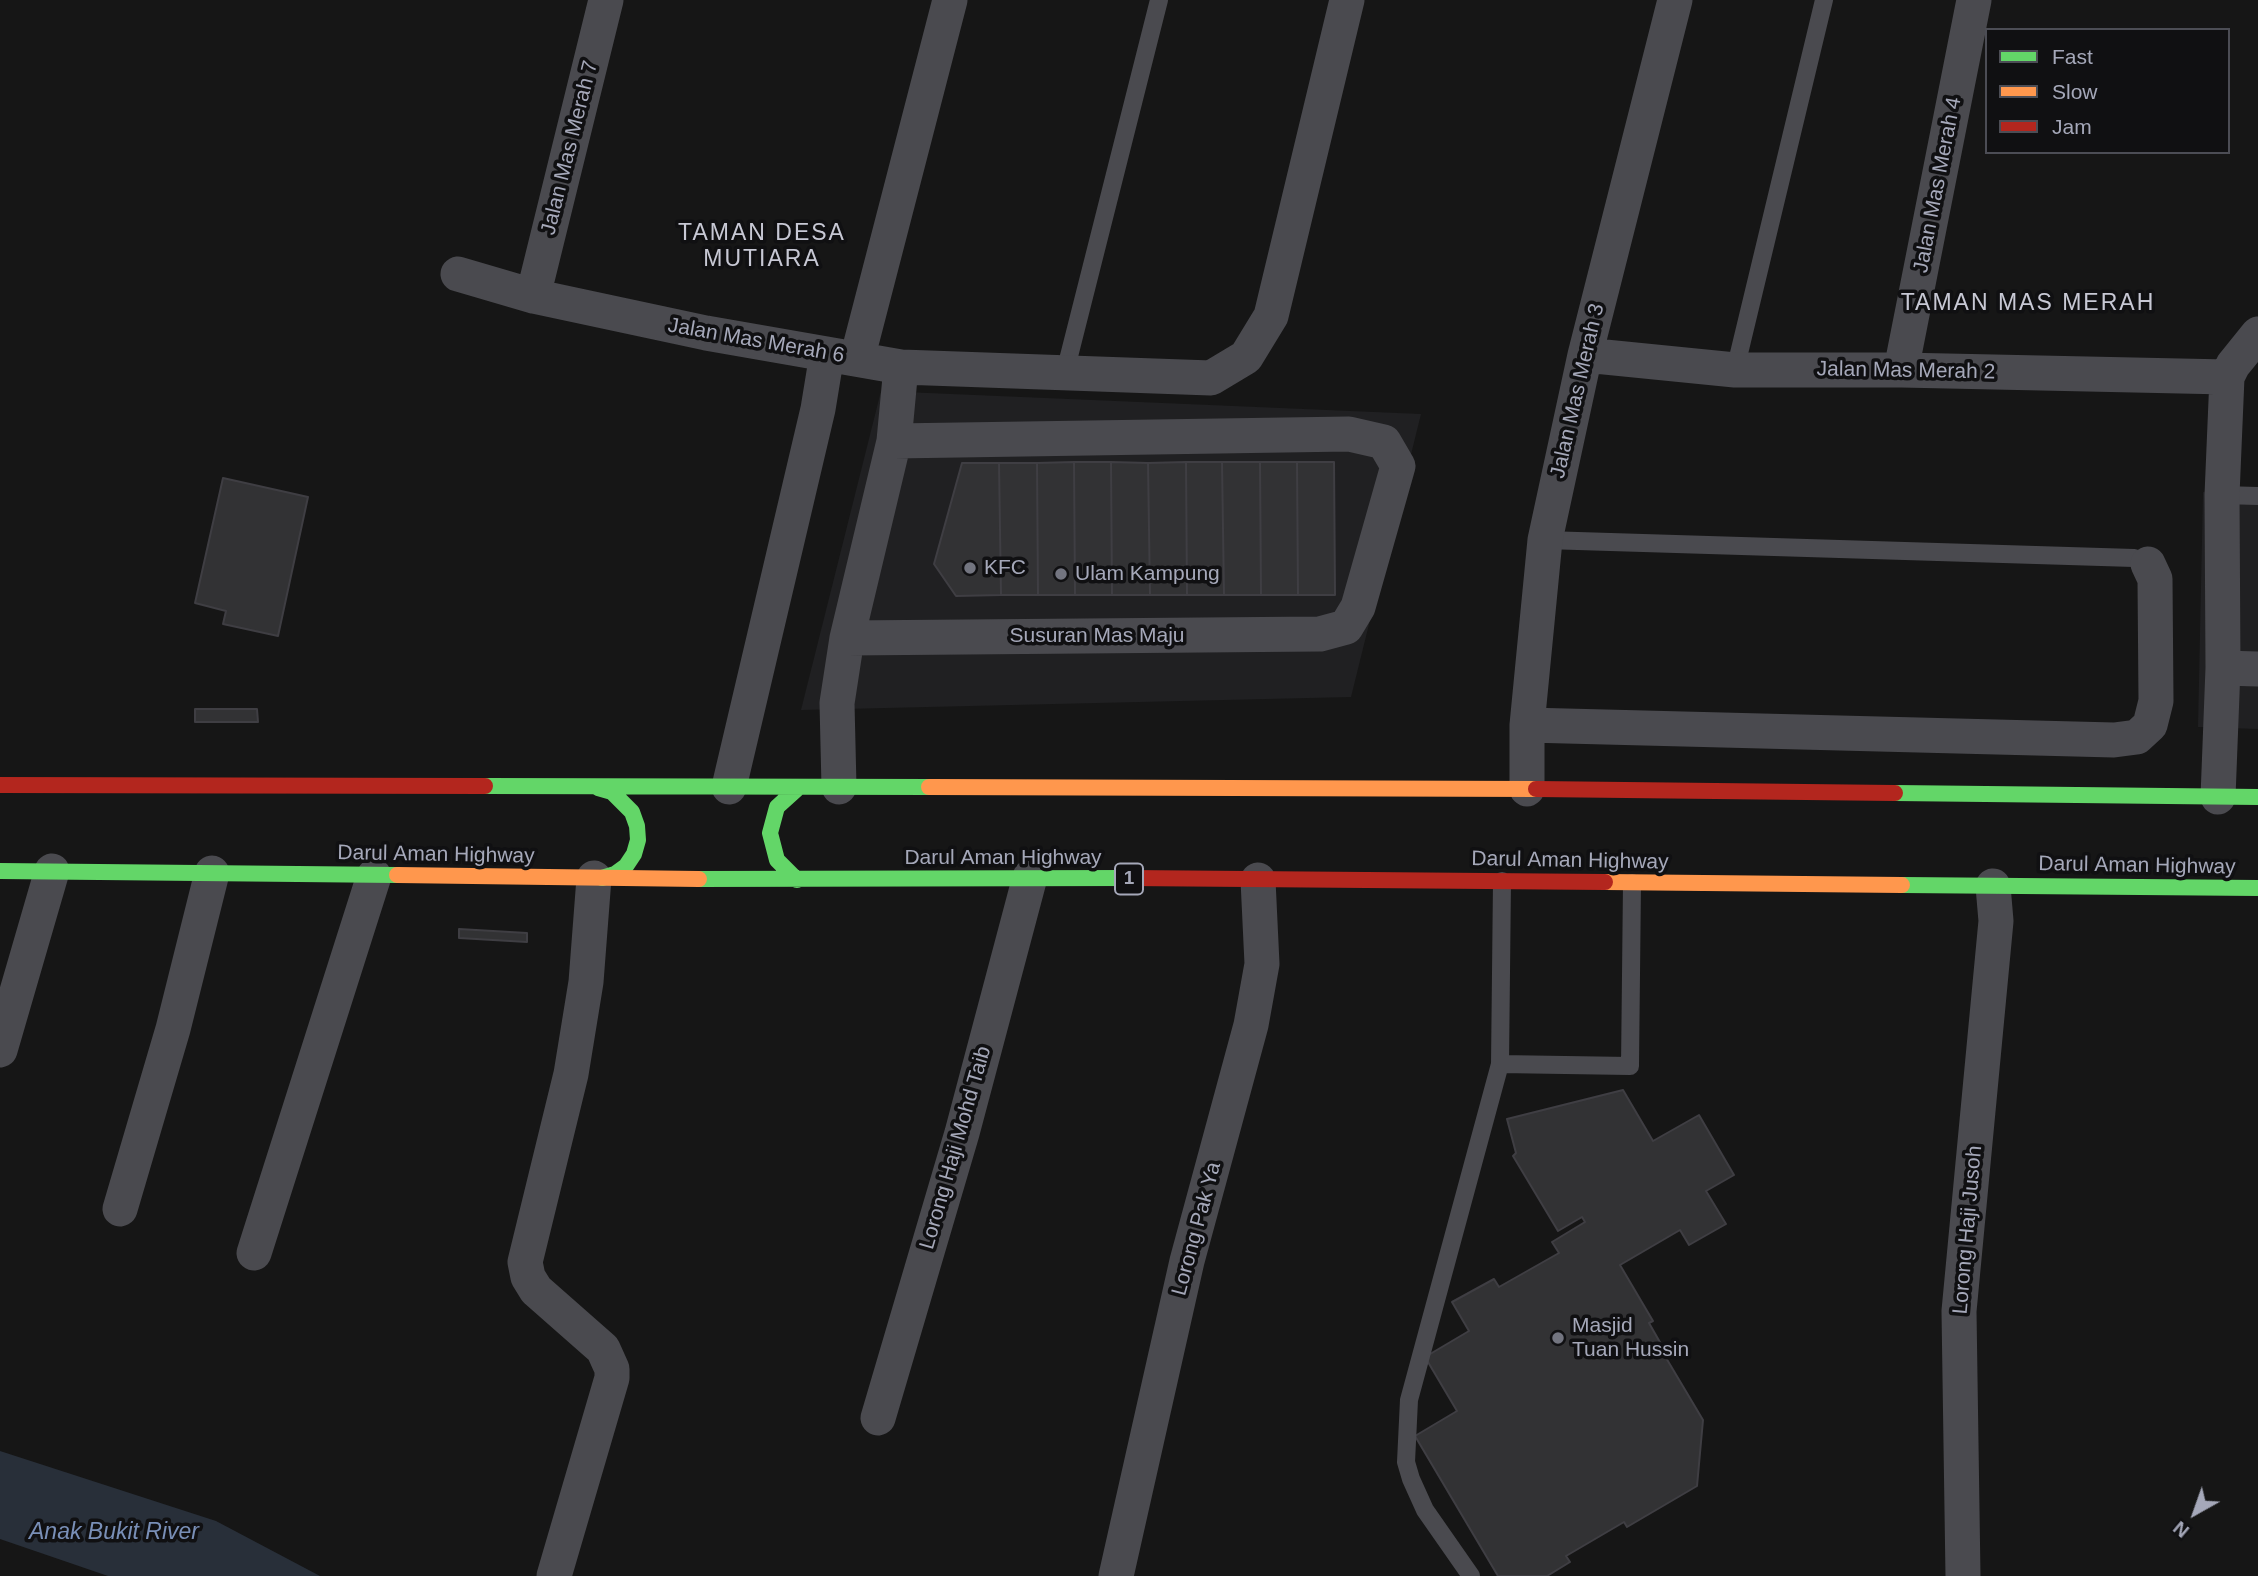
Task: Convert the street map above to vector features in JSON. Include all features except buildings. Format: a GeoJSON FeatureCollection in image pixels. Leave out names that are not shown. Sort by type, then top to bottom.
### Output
{"type":"FeatureCollection","features":[{"type":"Feature","properties":{"kind":"highway"},"geometry":{"type":"LineString","coordinates":[[0,785],[1527,789],[2258,797]]}},
{"type":"Feature","properties":{"kind":"highway"},"geometry":{"type":"LineString","coordinates":[[598,788],[612,792],[623,801],[638,826],[634,854],[626,866],[615,874],[598,878]]}},
{"type":"Feature","properties":{"kind":"highway"},"geometry":{"type":"LineString","coordinates":[[797,880],[777,860],[770,833],[777,807],[798,788]]}},
{"type":"Feature","properties":{"kind":"highway","name":"Darul Aman Highway"},"geometry":{"type":"LineString","coordinates":[[0,871],[797,880],[1030,877],[2258,888]]}},
{"type":"Feature","properties":{"kind":"street","name":"Jalan Mas Merah 7"},"geometry":{"type":"LineString","coordinates":[[533,296],[606,0]]}},
{"type":"Feature","properties":{"kind":"street","name":"Jalan Mas Merah 6"},"geometry":{"type":"LineString","coordinates":[[458,274],[533,296],[706,333],[842,357],[950,0]]}},
{"type":"Feature","properties":{"kind":"street"},"geometry":{"type":"LineString","coordinates":[[729,787],[818,409],[842,357],[901,367],[1212,378],[1246,357],[1271,316],[1347,0]]}},
{"type":"Feature","properties":{"kind":"street","name":"Jalan Mas Merah 3"},"geometry":{"type":"LineString","coordinates":[[1527,789],[1527,725],[1545,540],[1585,355],[1675,0]]}},
{"type":"Feature","properties":{"kind":"street","name":"Jalan Mas Merah 4"},"geometry":{"type":"LineString","coordinates":[[1901,370],[1974,0]]}},
{"type":"Feature","properties":{"kind":"street"},"geometry":{"type":"LineString","coordinates":[[2218,797],[2222,668],[2222,495],[2227,377],[2233,365],[2258,334]]}},
{"type":"Feature","properties":{"kind":"street","name":"Jalan Mas Merah 2"},"geometry":{"type":"LineString","coordinates":[[1585,355],[1735,370],[1901,370],[2227,377]]}},
{"type":"Feature","properties":{"kind":"street"},"geometry":{"type":"LineString","coordinates":[[839,787],[837,703],[847,638],[894,441],[901,367]]}},
{"type":"Feature","properties":{"kind":"street","name":"Susuran Mas Maju"},"geometry":{"type":"LineString","coordinates":[[847,638],[1320,634],[1346,627],[1358,607],[1398,467],[1384,442],[1349,434],[894,441]]}},
{"type":"Feature","properties":{"kind":"street"},"geometry":{"type":"LineString","coordinates":[[1527,725],[2114,740],[2137,737],[2150,725],[2156,701],[2155,579],[2148,564]]}},
{"type":"Feature","properties":{"kind":"street"},"geometry":{"type":"LineString","coordinates":[[2222,668],[2258,669]]}},
{"type":"Feature","properties":{"kind":"street"},"geometry":{"type":"LineString","coordinates":[[0,1049],[52,871]]}},
{"type":"Feature","properties":{"kind":"street"},"geometry":{"type":"LineString","coordinates":[[120,1209],[173,1029],[212,873]]}},
{"type":"Feature","properties":{"kind":"street"},"geometry":{"type":"LineString","coordinates":[[254,1253],[374,876]]}},
{"type":"Feature","properties":{"kind":"street","name":"Lorong Haji Mohd Taib"},"geometry":{"type":"LineString","coordinates":[[878,1418],[962,1133],[1030,877]]}},
{"type":"Feature","properties":{"kind":"street"},"geometry":{"type":"LineString","coordinates":[[554,1576],[612,1378],[612,1369],[603,1349],[536,1290],[528,1277],[525,1262],[571,1074],[586,982],[598,878]]}},
{"type":"Feature","properties":{"kind":"street","name":"Lorong Pak Ya"},"geometry":{"type":"LineString","coordinates":[[1116,1576],[1187,1261],[1251,1025],[1262,964],[1258,880]]}},
{"type":"Feature","properties":{"kind":"street","name":"Lorong Haji Jusoh"},"geometry":{"type":"LineString","coordinates":[[1963,1576],[1959,1311],[1996,921],[1993,886]]}},
{"type":"Feature","properties":{"kind":"lane"},"geometry":{"type":"LineString","coordinates":[[1065,372],[1159,0]]}},
{"type":"Feature","properties":{"kind":"lane"},"geometry":{"type":"LineString","coordinates":[[1735,370],[1824,0]]}},
{"type":"Feature","properties":{"kind":"lane"},"geometry":{"type":"LineString","coordinates":[[2222,495],[2258,496]]}},
{"type":"Feature","properties":{"kind":"lane"},"geometry":{"type":"LineString","coordinates":[[1545,540],[2134,558],[2148,564]]}},
{"type":"Feature","properties":{"kind":"lane"},"geometry":{"type":"LineString","coordinates":[[1471,1576],[1425,1510],[1406,1462],[1409,1400],[1500,1064],[1502,881]]}},
{"type":"Feature","properties":{"kind":"lane"},"geometry":{"type":"LineString","coordinates":[[1500,1064],[1630,1066],[1632,883]]}},
{"type":"Feature","properties":{"kind":"shaded area"},"geometry":{"type":"Polygon","coordinates":[[[881,391],[1421,414],[1351,697],[801,710],[881,391]]]}},
{"type":"Feature","properties":{"kind":"shaded area"},"geometry":{"type":"Polygon","coordinates":[[[2203,492],[2258,493],[2258,729],[2198,727],[2203,492]]]}},
{"type":"Feature","properties":{"kind":"water","name":"Anak Bukit River"},"geometry":{"type":"Polygon","coordinates":[[[0,1451],[216,1521],[320,1576],[108,1576],[0,1539],[0,1451]]]}},
{"type":"Feature","properties":{"kind":"traffic: fast"},"geometry":{"type":"LineString","coordinates":[[485,786],[929,787]]}},
{"type":"Feature","properties":{"kind":"traffic: fast"},"geometry":{"type":"LineString","coordinates":[[598,788],[612,792],[632,812],[638,840],[634,854],[626,866],[615,874],[602,878]]}},
{"type":"Feature","properties":{"kind":"traffic: fast"},"geometry":{"type":"LineString","coordinates":[[797,880],[777,860],[770,833],[777,807],[798,788]]}},
{"type":"Feature","properties":{"kind":"traffic: fast"},"geometry":{"type":"LineString","coordinates":[[1895,793],[2258,797]]}},
{"type":"Feature","properties":{"kind":"traffic: fast"},"geometry":{"type":"LineString","coordinates":[[0,871],[397,875]]}},
{"type":"Feature","properties":{"kind":"traffic: fast"},"geometry":{"type":"LineString","coordinates":[[699,879],[1128,878]]}},
{"type":"Feature","properties":{"kind":"traffic: fast"},"geometry":{"type":"LineString","coordinates":[[1902,885],[2258,888]]}},
{"type":"Feature","properties":{"kind":"traffic: slow"},"geometry":{"type":"LineString","coordinates":[[929,787],[1536,789]]}},
{"type":"Feature","properties":{"kind":"traffic: slow"},"geometry":{"type":"LineString","coordinates":[[397,875],[699,879]]}},
{"type":"Feature","properties":{"kind":"traffic: slow"},"geometry":{"type":"LineString","coordinates":[[1605,882],[1902,885]]}},
{"type":"Feature","properties":{"kind":"traffic: jam"},"geometry":{"type":"LineString","coordinates":[[0,785],[485,786]]}},
{"type":"Feature","properties":{"kind":"traffic: jam"},"geometry":{"type":"LineString","coordinates":[[1536,789],[1895,793]]}},
{"type":"Feature","properties":{"kind":"traffic: jam"},"geometry":{"type":"LineString","coordinates":[[1128,878],[1605,882]]}},
{"type":"Feature","properties":{"kind":"place","name":"KFC"},"geometry":{"type":"Point","coordinates":[970,568]}},
{"type":"Feature","properties":{"kind":"place","name":"Ulam Kampung"},"geometry":{"type":"Point","coordinates":[1061,574]}},
{"type":"Feature","properties":{"kind":"place","name":"Masjid Tuan Hussin"},"geometry":{"type":"Point","coordinates":[1558,1338]}},
{"type":"Feature","properties":{"kind":"district","name":"TAMAN DESA MUTIARA"},"geometry":{"type":"Point","coordinates":[762,247]}},
{"type":"Feature","properties":{"kind":"district","name":"TAMAN MAS MERAH"},"geometry":{"type":"Point","coordinates":[2028,304]}}]}
